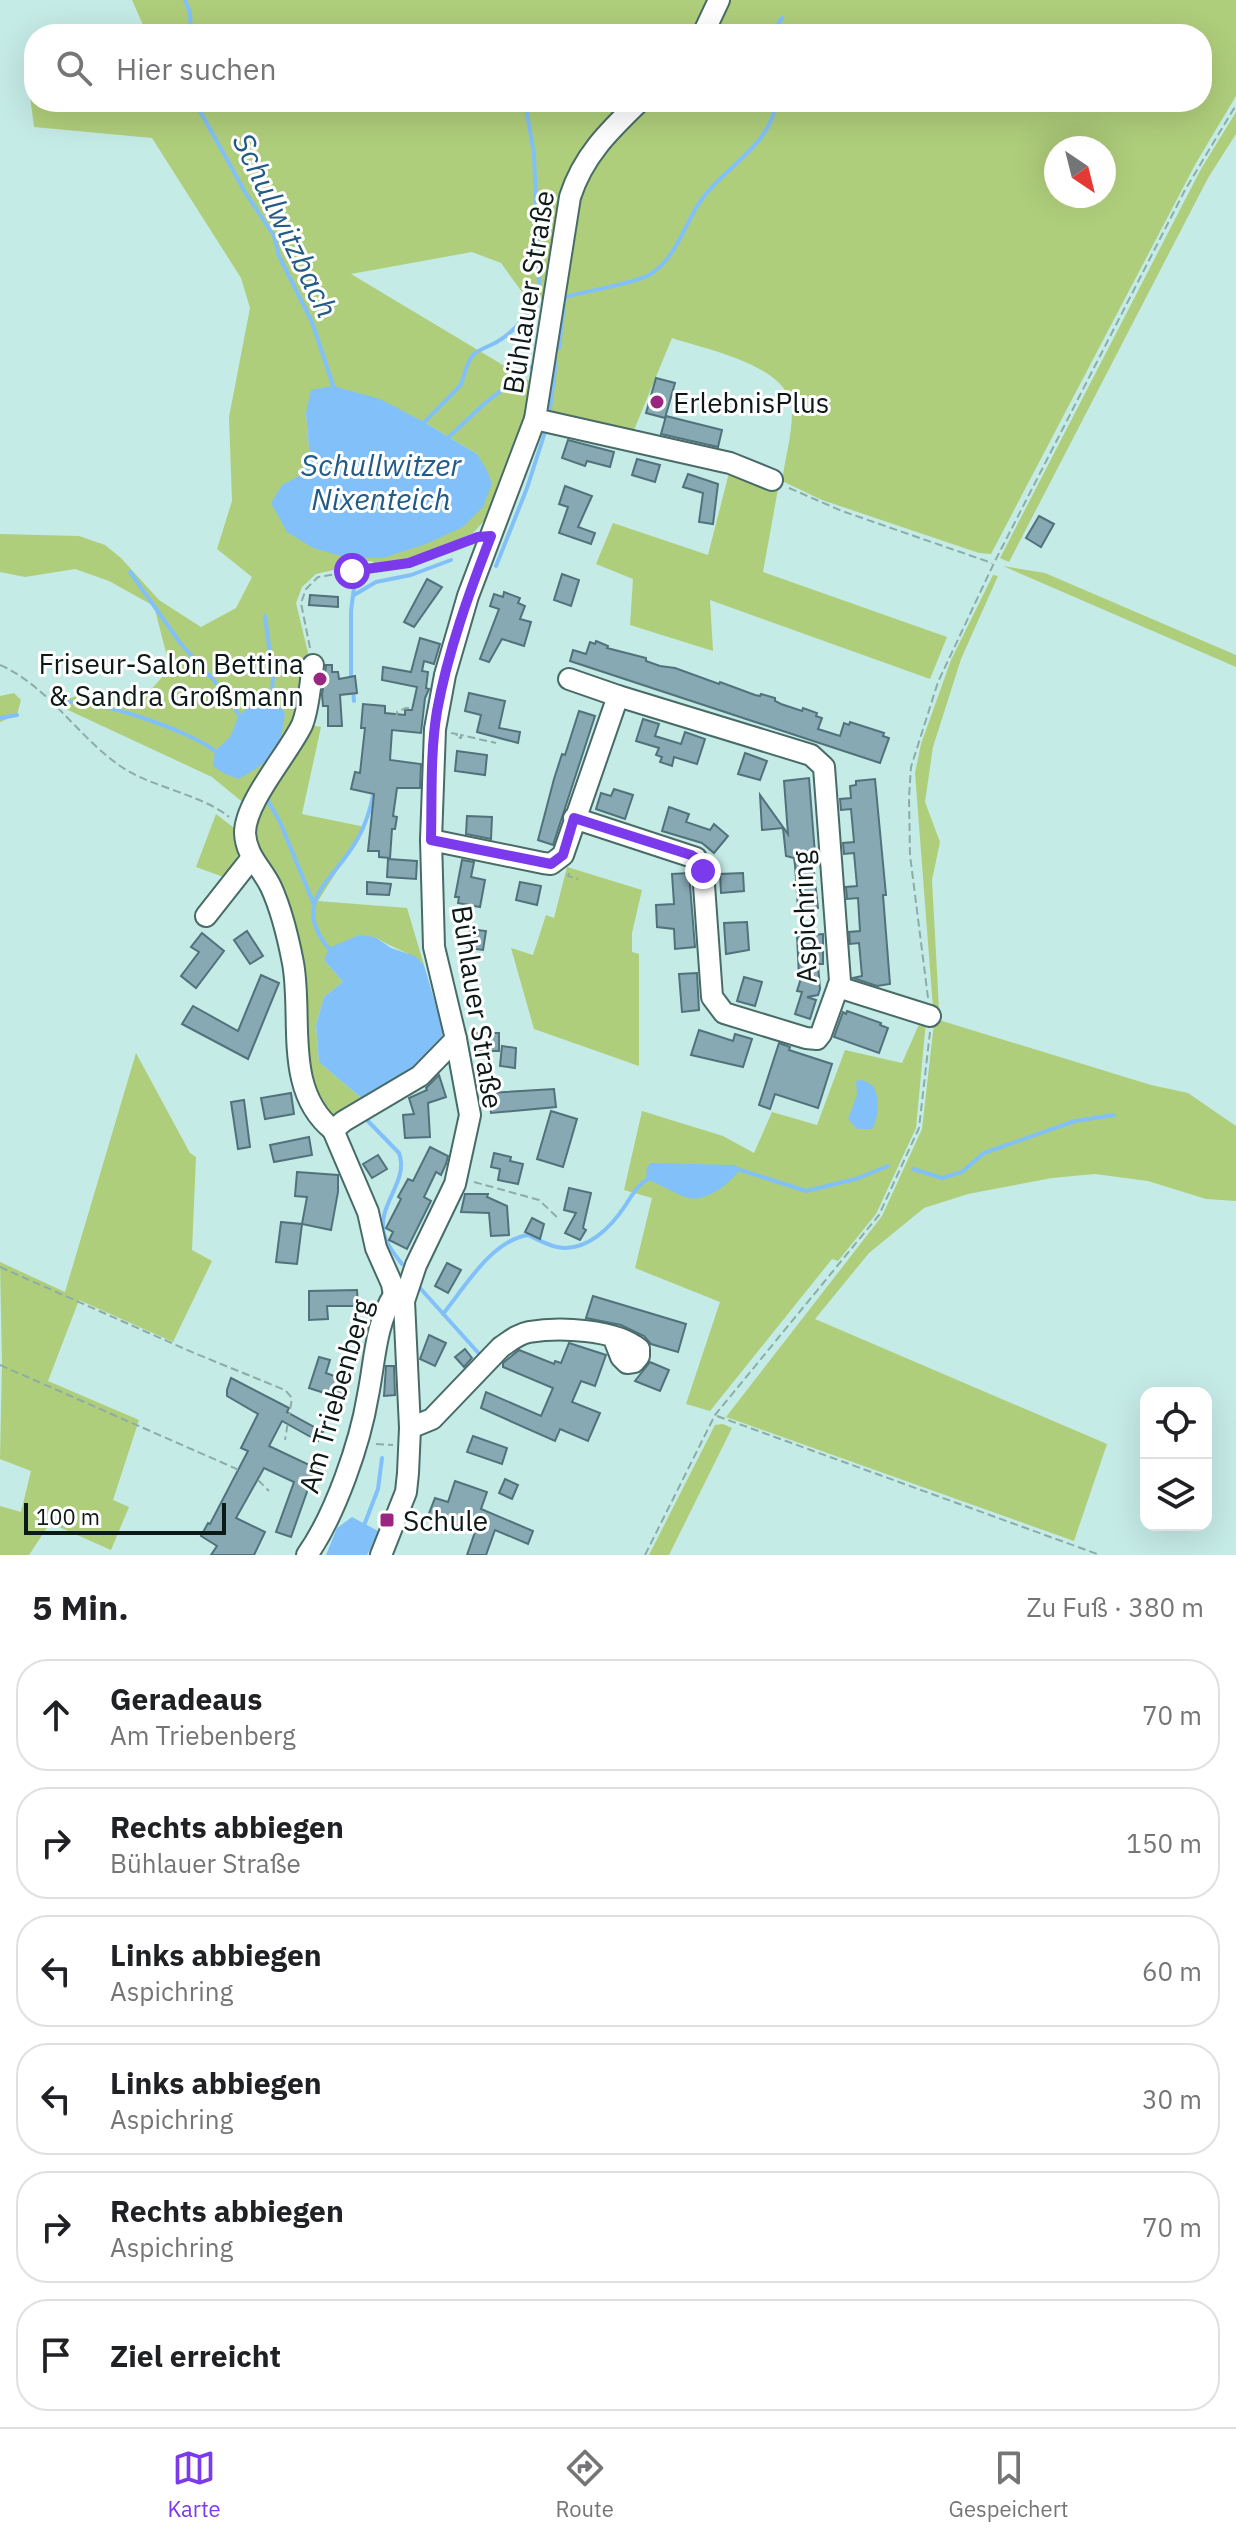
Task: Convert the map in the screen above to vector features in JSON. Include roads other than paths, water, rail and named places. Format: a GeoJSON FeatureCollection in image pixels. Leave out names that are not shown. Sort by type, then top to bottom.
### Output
{"type":"FeatureCollection","features":[{"type":"Feature","properties":{"kind":"street"},"geometry":{"type":"LineString","coordinates":[[708,24],[719,0]]}},
{"type":"Feature","properties":{"kind":"street","name":"Bühlauer Straße"},"geometry":{"type":"LineString","coordinates":[[381,1555],[406,1492],[410,1428],[399,1298],[456,1178],[470,1115],[434,947],[431,840],[436,720],[445,675],[468,596],[535,419],[570,197],[589,154],[628,112]]}},
{"type":"Feature","properties":{"kind":"street","name":"Bühlauer Straße"},"geometry":{"type":"LineString","coordinates":[[535,419],[730,463],[772,480]]}},
{"type":"Feature","properties":{"kind":"street","name":"Am Triebenberg"},"geometry":{"type":"LineString","coordinates":[[307,1555],[321,1535],[356,1443],[383,1313],[399,1298],[376,1248],[368,1212],[333,1130],[323,1122],[299,1071],[294,968],[283,917],[269,884],[251,859],[245,832],[251,809],[303,723],[313,665]]}},
{"type":"Feature","properties":{"kind":"street","name":"Aspichring"},"geometry":{"type":"LineString","coordinates":[[569,679],[811,755],[824,767],[840,981],[817,1039],[724,1013],[712,997],[700,861],[691,855],[574,818]]}},
{"type":"Feature","properties":{"kind":"street"},"geometry":{"type":"LineString","coordinates":[[431,840],[551,864],[563,855],[618,696]]}},
{"type":"Feature","properties":{"kind":"street"},"geometry":{"type":"LineString","coordinates":[[206,916],[251,859]]}},
{"type":"Feature","properties":{"kind":"street"},"geometry":{"type":"LineString","coordinates":[[838,987],[930,1016]]}},
{"type":"Feature","properties":{"kind":"street"},"geometry":{"type":"LineString","coordinates":[[333,1130],[420,1076],[456,1039]]}},
{"type":"Feature","properties":{"kind":"street"},"geometry":{"type":"LineString","coordinates":[[410,1428],[432,1419],[514,1337],[527,1332],[584,1329],[614,1339]]}},
{"type":"Feature","properties":{"kind":"water","name":"Schullwitzer Nixenteich"},"geometry":{"type":"Polygon","coordinates":[[[333,386],[380,399],[477,454],[492,484],[483,507],[463,527],[426,544],[383,558],[348,558],[313,548],[287,532],[271,503],[282,485],[301,475],[310,459],[306,413],[311,390],[333,386]]]}},
{"type":"Feature","properties":{"kind":"water"},"geometry":{"type":"Polygon","coordinates":[[[272,698],[285,713],[281,737],[266,761],[238,779],[213,766],[215,751],[230,737],[239,715],[254,703],[272,698]]]}},
{"type":"Feature","properties":{"kind":"water"},"geometry":{"type":"Polygon","coordinates":[[[359,935],[375,937],[391,948],[415,956],[424,965],[443,1030],[434,1055],[425,1065],[366,1102],[319,1062],[316,1025],[324,997],[343,982],[324,960],[329,948],[359,935]]]}},
{"type":"Feature","properties":{"kind":"water"},"geometry":{"type":"Polygon","coordinates":[[[863,1080],[873,1086],[877,1096],[877,1114],[872,1129],[857,1129],[848,1119],[857,1095],[856,1081],[863,1080]]]}},
{"type":"Feature","properties":{"kind":"water"},"geometry":{"type":"Polygon","coordinates":[[[651,1163],[736,1165],[738,1172],[716,1191],[695,1199],[646,1179],[647,1167],[651,1163]]]}},
{"type":"Feature","properties":{"kind":"water"},"geometry":{"type":"Polygon","coordinates":[[[352,1517],[380,1532],[367,1555],[326,1555],[337,1528],[352,1517]]]}},
{"type":"Feature","properties":{"kind":"waterway","name":"Schullwitzbach"},"geometry":{"type":"LineString","coordinates":[[185,0],[191,24]]}},
{"type":"Feature","properties":{"kind":"waterway"},"geometry":{"type":"LineString","coordinates":[[778,24],[782,18]]}},
{"type":"Feature","properties":{"kind":"waterway","name":"Schullwitzbach"},"geometry":{"type":"LineString","coordinates":[[201,112],[245,192],[274,236],[279,256],[312,322],[335,391]]}},
{"type":"Feature","properties":{"kind":"waterway"},"geometry":{"type":"LineString","coordinates":[[423,424],[459,387],[473,355],[517,326],[528,311],[539,285],[534,154],[527,112]]}},
{"type":"Feature","properties":{"kind":"waterway"},"geometry":{"type":"LineString","coordinates":[[559,348],[565,297],[632,281],[658,268],[673,250],[702,199],[766,131],[773,112]]}},
{"type":"Feature","properties":{"kind":"waterway"},"geometry":{"type":"LineString","coordinates":[[550,409],[556,362]]}},
{"type":"Feature","properties":{"kind":"waterway"},"geometry":{"type":"LineString","coordinates":[[448,438],[484,404],[535,364]]}},
{"type":"Feature","properties":{"kind":"waterway"},"geometry":{"type":"LineString","coordinates":[[496,566],[546,429]]}},
{"type":"Feature","properties":{"kind":"waterway"},"geometry":{"type":"LineString","coordinates":[[354,595],[376,582],[411,575],[451,560]]}},
{"type":"Feature","properties":{"kind":"waterway"},"geometry":{"type":"LineString","coordinates":[[130,572],[181,644],[227,695],[239,715]]}},
{"type":"Feature","properties":{"kind":"waterway","name":"Schullwitzbach"},"geometry":{"type":"LineString","coordinates":[[351,681],[351,611],[355,580]]}},
{"type":"Feature","properties":{"kind":"waterway"},"geometry":{"type":"LineString","coordinates":[[265,616],[273,676],[272,698]]}},
{"type":"Feature","properties":{"kind":"waterway","name":"Schullwitzbach"},"geometry":{"type":"LineString","coordinates":[[353,690],[354,701]]}},
{"type":"Feature","properties":{"kind":"waterway"},"geometry":{"type":"LineString","coordinates":[[63,703],[96,705],[141,717],[185,734],[215,751]]}},
{"type":"Feature","properties":{"kind":"waterway"},"geometry":{"type":"LineString","coordinates":[[0,718],[17,715]]}},
{"type":"Feature","properties":{"kind":"waterway","name":"Schullwitzbach"},"geometry":{"type":"LineString","coordinates":[[330,950],[318,933],[313,918],[314,904],[361,833],[374,791]]}},
{"type":"Feature","properties":{"kind":"waterway"},"geometry":{"type":"LineString","coordinates":[[267,799],[280,822],[313,902]]}},
{"type":"Feature","properties":{"kind":"waterway"},"geometry":{"type":"LineString","coordinates":[[913,1169],[942,1178],[962,1172],[984,1153],[1075,1121],[1114,1115]]}},
{"type":"Feature","properties":{"kind":"waterway","name":"Schullwitzbach"},"geometry":{"type":"LineString","coordinates":[[365,1118],[399,1153],[400,1174],[387,1205],[383,1226],[388,1244],[402,1264]]}},
{"type":"Feature","properties":{"kind":"waterway"},"geometry":{"type":"LineString","coordinates":[[734,1168],[806,1191],[856,1179],[888,1166]]}},
{"type":"Feature","properties":{"kind":"waterway"},"geometry":{"type":"LineString","coordinates":[[443,1314],[480,1267],[502,1246],[528,1235],[557,1247],[568,1248],[588,1242],[613,1222],[636,1190],[650,1178]]}},
{"type":"Feature","properties":{"kind":"waterway","name":"Schullwitzbach"},"geometry":{"type":"LineString","coordinates":[[420,1288],[482,1357]]}},
{"type":"Feature","properties":{"kind":"waterway","name":"Schullwitzbach"},"geometry":{"type":"LineString","coordinates":[[363,1528],[378,1489],[382,1458]]}},
{"type":"Feature","properties":{"kind":"place","name":"ErlebnisPlus"},"geometry":{"type":"Point","coordinates":[657,402]}},
{"type":"Feature","properties":{"kind":"place","name":"Friseur-Salon Bettina & Sandra Großmann"},"geometry":{"type":"Point","coordinates":[320,679]}},
{"type":"Feature","properties":{"kind":"place","name":"Schule"},"geometry":{"type":"Point","coordinates":[387,1520]}}]}
